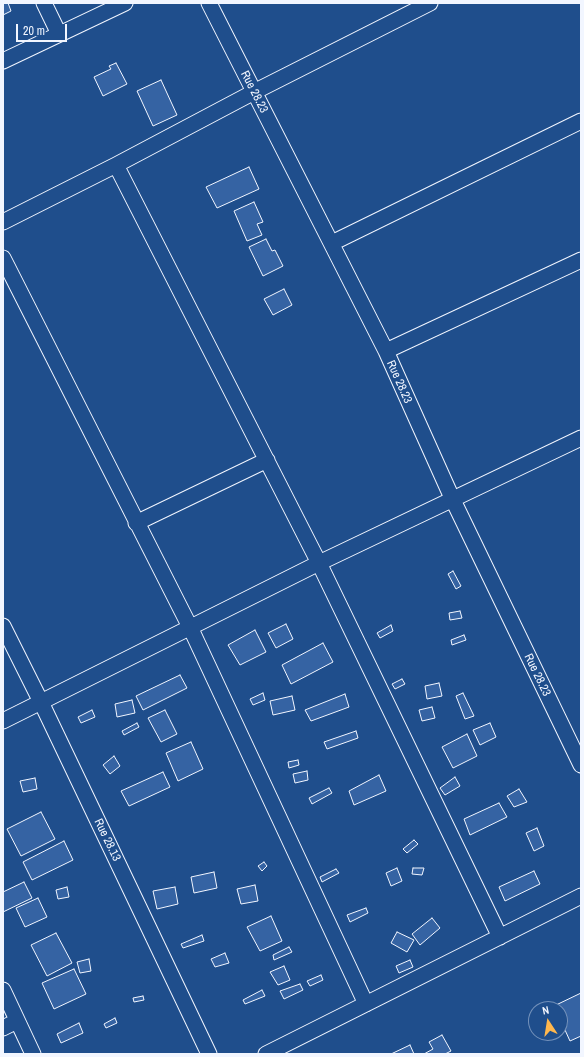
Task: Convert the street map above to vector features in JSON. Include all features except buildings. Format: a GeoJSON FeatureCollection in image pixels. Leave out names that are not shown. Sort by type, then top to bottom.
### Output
{"type":"FeatureCollection","features":[{"type":"Feature","properties":{"kind":"street"},"geometry":{"type":"LineString","coordinates":[[44,3],[59,34]]}},
{"type":"Feature","properties":{"kind":"street"},"geometry":{"type":"LineString","coordinates":[[3,61],[125,3]]}},
{"type":"Feature","properties":{"kind":"street","name":"Rue 28.23"},"geometry":{"type":"LineString","coordinates":[[209,3],[386,351],[452,498],[581,765]]}},
{"type":"Feature","properties":{"kind":"street"},"geometry":{"type":"LineString","coordinates":[[3,222],[116,166],[254,92],[430,3]]}},
{"type":"Feature","properties":{"kind":"street"},"geometry":{"type":"LineString","coordinates":[[332,243],[581,122]]}},
{"type":"Feature","properties":{"kind":"street"},"geometry":{"type":"LineString","coordinates":[[116,166],[319,563],[500,937]]}},
{"type":"Feature","properties":{"kind":"street"},"geometry":{"type":"LineString","coordinates":[[3,258],[190,627],[366,1004]]}},
{"type":"Feature","properties":{"kind":"street"},"geometry":{"type":"LineString","coordinates":[[386,351],[581,260]]}},
{"type":"Feature","properties":{"kind":"street"},"geometry":{"type":"LineString","coordinates":[[3,721],[319,563],[452,498],[581,438]]}},
{"type":"Feature","properties":{"kind":"street"},"geometry":{"type":"LineString","coordinates":[[136,523],[267,460]]}},
{"type":"Feature","properties":{"kind":"street","name":"Rue 28.13"},"geometry":{"type":"LineString","coordinates":[[3,626],[41,702],[209,1054]]}},
{"type":"Feature","properties":{"kind":"street"},"geometry":{"type":"LineString","coordinates":[[266,1054],[581,896]]}},
{"type":"Feature","properties":{"kind":"street"},"geometry":{"type":"LineString","coordinates":[[3,990],[33,1054]]}},
{"type":"Feature","properties":{"kind":"street"},"geometry":{"type":"LineString","coordinates":[[3,1028],[17,1021]]}}]}
